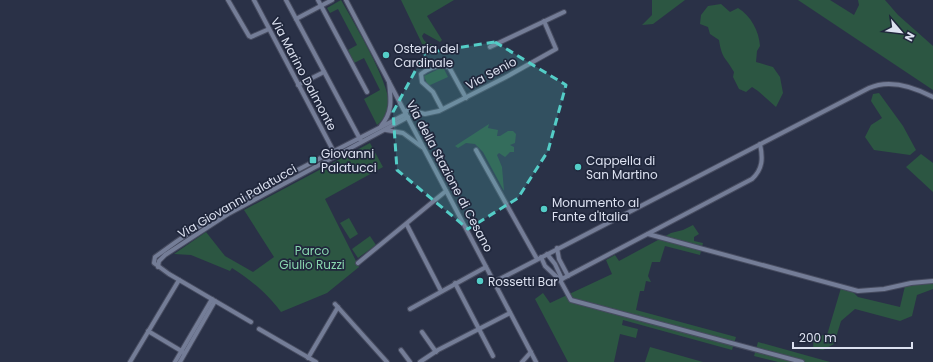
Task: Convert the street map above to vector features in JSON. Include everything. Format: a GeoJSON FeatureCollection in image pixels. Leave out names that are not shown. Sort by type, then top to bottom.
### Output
{"type":"FeatureCollection","features":[{"type":"Feature","properties":{"kind":"street"},"geometry":{"type":"LineString","coordinates":[[228,0],[249,36],[251,37],[269,29]]}},
{"type":"Feature","properties":{"kind":"street","name":"Via Marino Dalmonte"},"geometry":{"type":"LineString","coordinates":[[254,0],[335,154]]}},
{"type":"Feature","properties":{"kind":"street","name":"Via Marino Dalmonte"},"geometry":{"type":"LineString","coordinates":[[286,0],[360,141]]}},
{"type":"Feature","properties":{"kind":"street"},"geometry":{"type":"LineString","coordinates":[[318,0],[367,92]]}},
{"type":"Feature","properties":{"kind":"street"},"geometry":{"type":"LineString","coordinates":[[296,19],[332,0]]}},
{"type":"Feature","properties":{"kind":"street","name":"Via della Stazione di Cesano"},"geometry":{"type":"LineString","coordinates":[[346,0],[536,362]]}},
{"type":"Feature","properties":{"kind":"street"},"geometry":{"type":"LineString","coordinates":[[490,47],[564,12]]}},
{"type":"Feature","properties":{"kind":"street","name":"Via Senio"},"geometry":{"type":"LineString","coordinates":[[406,114],[409,110],[430,113],[442,109],[466,98],[556,49],[544,21]]}},
{"type":"Feature","properties":{"kind":"street"},"geometry":{"type":"LineString","coordinates":[[442,109],[432,92],[422,82],[421,74],[439,65],[449,67],[466,98]]}},
{"type":"Feature","properties":{"kind":"street"},"geometry":{"type":"LineString","coordinates":[[298,85],[324,72]]}},
{"type":"Feature","properties":{"kind":"street"},"geometry":{"type":"LineString","coordinates":[[388,79],[391,109],[388,119],[382,129],[403,133],[425,149]]}},
{"type":"Feature","properties":{"kind":"street"},"geometry":{"type":"LineString","coordinates":[[494,282],[557,248],[877,85],[886,84],[903,86],[933,97]]}},
{"type":"Feature","properties":{"kind":"street","name":"Via Giovanni Palatucci"},"geometry":{"type":"LineString","coordinates":[[179,280],[158,267],[159,261],[165,255],[217,221],[382,129],[406,114]]}},
{"type":"Feature","properties":{"kind":"street"},"geometry":{"type":"LineString","coordinates":[[561,280],[752,179],[762,164],[760,144]]}},
{"type":"Feature","properties":{"kind":"street"},"geometry":{"type":"LineString","coordinates":[[476,150],[539,258],[545,266],[561,280]]}},
{"type":"Feature","properties":{"kind":"street"},"geometry":{"type":"LineString","coordinates":[[358,263],[446,191]]}},
{"type":"Feature","properties":{"kind":"street"},"geometry":{"type":"LineString","coordinates":[[406,225],[441,291]]}},
{"type":"Feature","properties":{"kind":"street"},"geometry":{"type":"LineString","coordinates":[[648,234],[858,291],[884,289],[911,283],[933,281]]}},
{"type":"Feature","properties":{"kind":"street"},"geometry":{"type":"LineString","coordinates":[[557,248],[559,259],[568,276]]}},
{"type":"Feature","properties":{"kind":"street"},"geometry":{"type":"LineString","coordinates":[[547,254],[555,264],[571,300],[802,362]]}},
{"type":"Feature","properties":{"kind":"street"},"geometry":{"type":"LineString","coordinates":[[410,309],[486,267]]}},
{"type":"Feature","properties":{"kind":"street"},"geometry":{"type":"LineString","coordinates":[[130,362],[179,280],[251,322]]}},
{"type":"Feature","properties":{"kind":"street"},"geometry":{"type":"LineString","coordinates":[[455,283],[493,356]]}},
{"type":"Feature","properties":{"kind":"street"},"geometry":{"type":"LineString","coordinates":[[175,362],[183,352],[214,300]]}},
{"type":"Feature","properties":{"kind":"street"},"geometry":{"type":"LineString","coordinates":[[308,358],[337,306],[387,362]]}},
{"type":"Feature","properties":{"kind":"street"},"geometry":{"type":"LineString","coordinates":[[420,362],[510,313]]}},
{"type":"Feature","properties":{"kind":"street"},"geometry":{"type":"LineString","coordinates":[[259,328],[316,362]]}},
{"type":"Feature","properties":{"kind":"street"},"geometry":{"type":"LineString","coordinates":[[148,331],[183,352]]}},
{"type":"Feature","properties":{"kind":"street"},"geometry":{"type":"LineString","coordinates":[[422,332],[436,352]]}},
{"type":"Feature","properties":{"kind":"street"},"geometry":{"type":"LineString","coordinates":[[401,350],[410,362]]}},
{"type":"Feature","properties":{"kind":"street"},"geometry":{"type":"LineString","coordinates":[[180,362],[183,352]]}},
{"type":"Feature","properties":{"kind":"street"},"geometry":{"type":"LineString","coordinates":[[522,362],[531,352]]}},
{"type":"Feature","properties":{"kind":"highlighted area"},"geometry":{"type":"Polygon","coordinates":[[[495,42],[566,85],[548,151],[518,198],[468,229],[397,170],[393,112],[425,53],[495,42]]]}},
{"type":"Feature","properties":{"kind":"green space"},"geometry":{"type":"Polygon","coordinates":[[[341,0],[371,54],[388,97],[389,107],[383,119],[377,125],[364,99],[380,90],[364,58],[354,63],[348,50],[357,45],[338,9],[330,13],[327,8],[341,0]]]}},
{"type":"Feature","properties":{"kind":"green space"},"geometry":{"type":"Polygon","coordinates":[[[401,0],[454,0],[427,16],[442,40],[440,42],[424,33],[422,36],[426,42],[437,45],[426,52],[401,0]]]}},
{"type":"Feature","properties":{"kind":"green space"},"geometry":{"type":"Polygon","coordinates":[[[652,0],[685,0],[653,24],[642,25],[652,15],[652,0]]]}},
{"type":"Feature","properties":{"kind":"green space"},"geometry":{"type":"Polygon","coordinates":[[[798,0],[830,0],[854,15],[859,5],[858,0],[885,0],[898,15],[933,46],[933,90],[798,0]]]}},
{"type":"Feature","properties":{"kind":"green space"},"geometry":{"type":"Polygon","coordinates":[[[721,4],[730,12],[738,8],[743,11],[754,24],[760,46],[757,51],[756,62],[773,67],[780,77],[783,93],[776,107],[752,87],[746,92],[739,89],[733,77],[734,72],[723,55],[719,40],[710,34],[708,27],[700,24],[701,15],[708,6],[721,4]]]}},
{"type":"Feature","properties":{"kind":"green space"},"geometry":{"type":"Polygon","coordinates":[[[443,67],[448,77],[428,86],[424,76],[443,67]]]}},
{"type":"Feature","properties":{"kind":"green space"},"geometry":{"type":"Polygon","coordinates":[[[879,93],[903,126],[916,150],[910,155],[874,150],[865,137],[871,125],[882,118],[871,101],[873,94],[879,93]]]}},
{"type":"Feature","properties":{"kind":"green space"},"geometry":{"type":"Polygon","coordinates":[[[489,124],[488,128],[498,130],[497,136],[500,136],[508,131],[513,131],[516,134],[515,143],[510,145],[514,147],[514,152],[510,152],[505,157],[499,153],[497,155],[502,167],[504,191],[483,152],[475,144],[466,143],[458,148],[455,146],[489,124]]]}},
{"type":"Feature","properties":{"kind":"green space","name":"Parco Giulio Ruzzi"},"geometry":{"type":"Polygon","coordinates":[[[370,143],[383,167],[325,199],[359,267],[327,293],[281,312],[259,288],[232,268],[230,271],[191,255],[174,254],[206,232],[225,256],[253,272],[274,257],[244,210],[370,143]]]}},
{"type":"Feature","properties":{"kind":"green space"},"geometry":{"type":"Polygon","coordinates":[[[921,154],[933,163],[933,192],[906,167],[921,154]]]}},
{"type":"Feature","properties":{"kind":"green space"},"geometry":{"type":"Polygon","coordinates":[[[349,218],[358,234],[350,239],[340,223],[349,218]]]}},
{"type":"Feature","properties":{"kind":"green space"},"geometry":{"type":"Polygon","coordinates":[[[693,225],[699,234],[694,237],[694,241],[703,243],[700,255],[665,246],[660,262],[652,262],[648,276],[651,282],[646,281],[644,291],[640,291],[636,310],[736,337],[732,350],[623,320],[622,325],[638,329],[636,338],[620,334],[614,362],[568,362],[535,299],[543,293],[550,303],[612,274],[606,260],[615,255],[619,261],[671,233],[683,230],[693,225]]]}},
{"type":"Feature","properties":{"kind":"green space"},"geometry":{"type":"Polygon","coordinates":[[[370,236],[376,245],[358,258],[352,249],[370,236]]]}},
{"type":"Feature","properties":{"kind":"green space"},"geometry":{"type":"Polygon","coordinates":[[[913,282],[933,283],[933,289],[917,295],[912,316],[900,321],[855,309],[841,321],[834,344],[823,350],[813,348],[814,336],[827,335],[841,288],[853,292],[858,297],[900,307],[905,286],[913,282]]]}},
{"type":"Feature","properties":{"kind":"green space"},"geometry":{"type":"Polygon","coordinates":[[[758,342],[830,362],[778,362],[754,356],[758,342]]]}},
{"type":"Feature","properties":{"kind":"green space"},"geometry":{"type":"Polygon","coordinates":[[[650,347],[703,362],[645,362],[650,347]]]}},
{"type":"Feature","properties":{"kind":"place","name":"Osteria del Cardinale"},"geometry":{"type":"Point","coordinates":[386,55]}},
{"type":"Feature","properties":{"kind":"place","name":"Giovanni Palatucci"},"geometry":{"type":"Point","coordinates":[313,160]}},
{"type":"Feature","properties":{"kind":"place","name":"Cappella di San Martino"},"geometry":{"type":"Point","coordinates":[578,167]}},
{"type":"Feature","properties":{"kind":"place","name":"Monumento al Fante d'Italia"},"geometry":{"type":"Point","coordinates":[544,209]}},
{"type":"Feature","properties":{"kind":"place","name":"Rossetti Bar"},"geometry":{"type":"Point","coordinates":[480,281]}}]}
